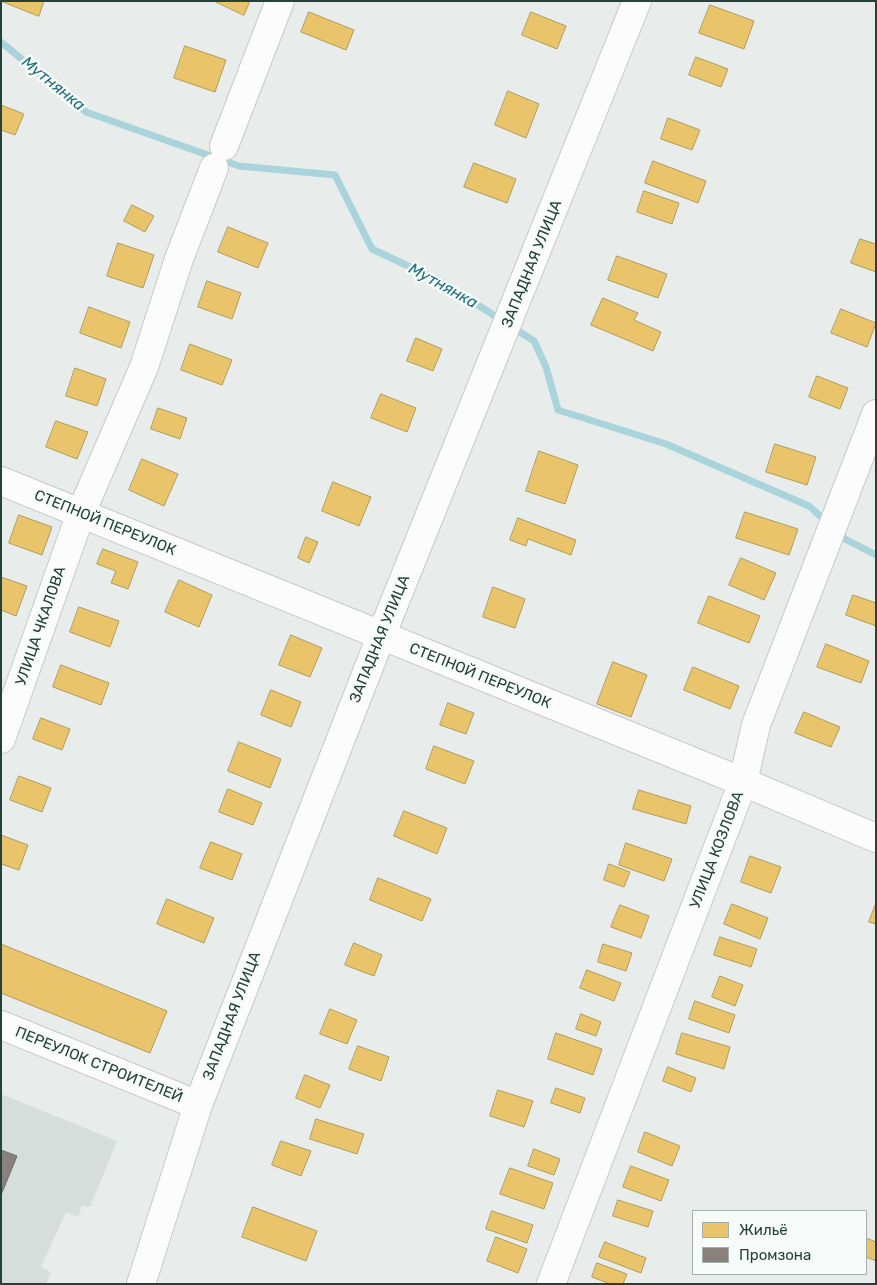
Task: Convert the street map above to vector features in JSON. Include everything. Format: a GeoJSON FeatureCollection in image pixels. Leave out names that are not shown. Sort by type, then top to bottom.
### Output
{"type":"FeatureCollection","features":[{"type":"Feature","properties":{"kind":"street","name":"УЛИЦА ЧКАЛОВА"},"geometry":{"type":"LineString","coordinates":[[1,739],[81,513],[144,367],[179,259],[280,1]]}},
{"type":"Feature","properties":{"kind":"street","name":"ЗАПАДНАЯ УЛИЦА"},"geometry":{"type":"LineString","coordinates":[[141,1284],[198,1105],[381,636],[637,1]]}},
{"type":"Feature","properties":{"kind":"street","name":"УЛИЦА КОЗЛОВА"},"geometry":{"type":"LineString","coordinates":[[552,1284],[743,782],[756,725],[876,414]]}},
{"type":"Feature","properties":{"kind":"street","name":"СТЕПНОЙ ПЕРЕУЛОК"},"geometry":{"type":"LineString","coordinates":[[1,481],[743,782],[876,838]]}},
{"type":"Feature","properties":{"kind":"street","name":"ПЕРЕУЛОК СТРОИТЕЛЕЙ"},"geometry":{"type":"LineString","coordinates":[[1,1026],[198,1105]]}},
{"type":"Feature","properties":{"kind":"shaded area"},"geometry":{"type":"Polygon","coordinates":[[[1,1094],[117,1141],[90,1207],[82,1206],[78,1217],[66,1212],[41,1267],[51,1272],[46,1284],[1,1284],[1,1094]]]}},
{"type":"Feature","properties":{"kind":"building: Жильё"},"geometry":{"type":"Polygon","coordinates":[[[1,1],[44,1],[39,16],[1,1]]]}},
{"type":"Feature","properties":{"kind":"building: Жильё"},"geometry":{"type":"Polygon","coordinates":[[[214,1],[250,1],[244,15],[214,1]]]}},
{"type":"Feature","properties":{"kind":"building: Жильё"},"geometry":{"type":"Polygon","coordinates":[[[710,5],[754,21],[744,49],[699,33],[710,5]]]}},
{"type":"Feature","properties":{"kind":"building: Жильё"},"geometry":{"type":"Polygon","coordinates":[[[309,12],[354,30],[346,50],[301,32],[309,12]]]}},
{"type":"Feature","properties":{"kind":"building: Жильё"},"geometry":{"type":"Polygon","coordinates":[[[531,12],[566,26],[557,49],[522,35],[531,12]]]}},
{"type":"Feature","properties":{"kind":"building: Жильё"},"geometry":{"type":"Polygon","coordinates":[[[185,46],[226,60],[215,92],[174,78],[185,46]]]}},
{"type":"Feature","properties":{"kind":"building: Жильё"},"geometry":{"type":"Polygon","coordinates":[[[696,57],[728,69],[721,87],[689,75],[696,57]]]}},
{"type":"Feature","properties":{"kind":"building: Жильё"},"geometry":{"type":"Polygon","coordinates":[[[508,91],[539,104],[526,138],[495,125],[508,91]]]}},
{"type":"Feature","properties":{"kind":"building: Жильё"},"geometry":{"type":"Polygon","coordinates":[[[1,105],[24,114],[15,135],[1,130],[1,105]]]}},
{"type":"Feature","properties":{"kind":"building: Жильё"},"geometry":{"type":"Polygon","coordinates":[[[668,118],[700,130],[692,150],[661,139],[668,118]]]}},
{"type":"Feature","properties":{"kind":"building: Жильё"},"geometry":{"type":"Polygon","coordinates":[[[653,161],[706,181],[698,203],[645,183],[653,161]]]}},
{"type":"Feature","properties":{"kind":"building: Жильё"},"geometry":{"type":"Polygon","coordinates":[[[474,163],[516,179],[507,203],[464,187],[474,163]]]}},
{"type":"Feature","properties":{"kind":"building: Жильё"},"geometry":{"type":"Polygon","coordinates":[[[644,191],[679,203],[672,224],[637,212],[644,191]]]}},
{"type":"Feature","properties":{"kind":"building: Жильё"},"geometry":{"type":"Polygon","coordinates":[[[132,205],[154,216],[145,232],[124,221],[132,205]]]}},
{"type":"Feature","properties":{"kind":"building: Жильё"},"geometry":{"type":"Polygon","coordinates":[[[228,227],[268,243],[258,268],[218,252],[228,227]]]}},
{"type":"Feature","properties":{"kind":"building: Жильё"},"geometry":{"type":"Polygon","coordinates":[[[860,239],[876,244],[876,272],[851,263],[860,239]]]}},
{"type":"Feature","properties":{"kind":"building: Жильё"},"geometry":{"type":"Polygon","coordinates":[[[118,243],[154,255],[143,288],[107,276],[118,243]]]}},
{"type":"Feature","properties":{"kind":"building: Жильё"},"geometry":{"type":"Polygon","coordinates":[[[617,256],[667,274],[658,298],[608,280],[617,256]]]}},
{"type":"Feature","properties":{"kind":"building: Жильё"},"geometry":{"type":"Polygon","coordinates":[[[207,281],[241,293],[232,319],[198,307],[207,281]]]}},
{"type":"Feature","properties":{"kind":"building: Жильё"},"geometry":{"type":"Polygon","coordinates":[[[603,298],[638,313],[634,320],[661,332],[653,351],[591,325],[603,298]]]}},
{"type":"Feature","properties":{"kind":"building: Жильё"},"geometry":{"type":"Polygon","coordinates":[[[89,307],[130,322],[121,348],[80,333],[89,307]]]}},
{"type":"Feature","properties":{"kind":"building: Жильё"},"geometry":{"type":"Polygon","coordinates":[[[841,309],[876,323],[867,347],[831,333],[841,309]]]}},
{"type":"Feature","properties":{"kind":"building: Жильё"},"geometry":{"type":"Polygon","coordinates":[[[416,338],[442,349],[433,371],[407,361],[416,338]]]}},
{"type":"Feature","properties":{"kind":"building: Жильё"},"geometry":{"type":"Polygon","coordinates":[[[190,344],[232,360],[222,385],[181,370],[190,344]]]}},
{"type":"Feature","properties":{"kind":"building: Жильё"},"geometry":{"type":"Polygon","coordinates":[[[75,368],[106,379],[97,406],[66,396],[75,368]]]}},
{"type":"Feature","properties":{"kind":"building: Жильё"},"geometry":{"type":"Polygon","coordinates":[[[817,376],[848,388],[840,409],[809,397],[817,376]]]}},
{"type":"Feature","properties":{"kind":"building: Жильё"},"geometry":{"type":"Polygon","coordinates":[[[381,394],[416,408],[407,432],[371,418],[381,394]]]}},
{"type":"Feature","properties":{"kind":"building: Жильё"},"geometry":{"type":"Polygon","coordinates":[[[158,408],[187,418],[180,439],[151,429],[158,408]]]}},
{"type":"Feature","properties":{"kind":"building: Жильё"},"geometry":{"type":"Polygon","coordinates":[[[56,421],[88,432],[77,459],[46,447],[56,421]]]}},
{"type":"Feature","properties":{"kind":"building: Жильё"},"geometry":{"type":"Polygon","coordinates":[[[775,444],[816,457],[807,485],[766,472],[775,444]]]}},
{"type":"Feature","properties":{"kind":"building: Жильё"},"geometry":{"type":"Polygon","coordinates":[[[539,451],[578,465],[565,504],[526,491],[539,451]]]}},
{"type":"Feature","properties":{"kind":"building: Жильё"},"geometry":{"type":"Polygon","coordinates":[[[142,459],[178,474],[164,506],[129,490],[142,459]]]}},
{"type":"Feature","properties":{"kind":"building: Жильё"},"geometry":{"type":"Polygon","coordinates":[[[333,482],[371,497],[359,526],[322,511],[333,482]]]}},
{"type":"Feature","properties":{"kind":"building: Жильё"},"geometry":{"type":"Polygon","coordinates":[[[745,512],[798,529],[789,555],[736,538],[745,512]]]}},
{"type":"Feature","properties":{"kind":"building: Жильё"},"geometry":{"type":"Polygon","coordinates":[[[19,515],[52,527],[42,555],[9,543],[19,515]]]}},
{"type":"Feature","properties":{"kind":"building: Жильё"},"geometry":{"type":"Polygon","coordinates":[[[518,518],[576,540],[571,555],[528,539],[526,546],[510,540],[518,518]]]}},
{"type":"Feature","properties":{"kind":"building: Жильё"},"geometry":{"type":"Polygon","coordinates":[[[306,537],[318,542],[309,563],[298,558],[306,537]]]}},
{"type":"Feature","properties":{"kind":"building: Жильё"},"geometry":{"type":"Polygon","coordinates":[[[103,549],[138,562],[128,589],[111,583],[116,571],[97,564],[103,549]]]}},
{"type":"Feature","properties":{"kind":"building: Жильё"},"geometry":{"type":"Polygon","coordinates":[[[741,558],[776,573],[764,600],[729,585],[741,558]]]}},
{"type":"Feature","properties":{"kind":"building: Жильё"},"geometry":{"type":"Polygon","coordinates":[[[1,577],[27,586],[16,616],[1,610],[1,577]]]}},
{"type":"Feature","properties":{"kind":"building: Жильё"},"geometry":{"type":"Polygon","coordinates":[[[179,580],[212,595],[199,627],[165,612],[179,580]]]}},
{"type":"Feature","properties":{"kind":"building: Жильё"},"geometry":{"type":"Polygon","coordinates":[[[493,587],[525,599],[515,628],[483,617],[493,587]]]}},
{"type":"Feature","properties":{"kind":"building: Жильё"},"geometry":{"type":"Polygon","coordinates":[[[853,595],[876,603],[876,626],[846,615],[853,595]]]}},
{"type":"Feature","properties":{"kind":"building: Жильё"},"geometry":{"type":"Polygon","coordinates":[[[709,596],[760,616],[749,643],[698,623],[709,596]]]}},
{"type":"Feature","properties":{"kind":"building: Жильё"},"geometry":{"type":"Polygon","coordinates":[[[79,607],[119,621],[110,647],[70,632],[79,607]]]}},
{"type":"Feature","properties":{"kind":"building: Жильё"},"geometry":{"type":"Polygon","coordinates":[[[291,635],[322,648],[310,677],[279,665],[291,635]]]}},
{"type":"Feature","properties":{"kind":"building: Жильё"},"geometry":{"type":"Polygon","coordinates":[[[826,644],[869,661],[861,683],[817,667],[826,644]]]}},
{"type":"Feature","properties":{"kind":"building: Жильё"},"geometry":{"type":"Polygon","coordinates":[[[613,662],[647,675],[631,717],[597,704],[613,662]]]}},
{"type":"Feature","properties":{"kind":"building: Жильё"},"geometry":{"type":"Polygon","coordinates":[[[61,665],[109,683],[101,705],[53,687],[61,665]]]}},
{"type":"Feature","properties":{"kind":"building: Жильё"},"geometry":{"type":"Polygon","coordinates":[[[693,667],[739,686],[730,709],[684,690],[693,667]]]}},
{"type":"Feature","properties":{"kind":"building: Жильё"},"geometry":{"type":"Polygon","coordinates":[[[271,690],[301,702],[291,727],[261,715],[271,690]]]}},
{"type":"Feature","properties":{"kind":"building: Жильё"},"geometry":{"type":"Polygon","coordinates":[[[448,703],[474,713],[466,734],[440,725],[448,703]]]}},
{"type":"Feature","properties":{"kind":"building: Жильё"},"geometry":{"type":"Polygon","coordinates":[[[804,712],[840,727],[831,747],[795,733],[804,712]]]}},
{"type":"Feature","properties":{"kind":"building: Жильё"},"geometry":{"type":"Polygon","coordinates":[[[41,718],[70,729],[62,750],[33,739],[41,718]]]}},
{"type":"Feature","properties":{"kind":"building: Жильё"},"geometry":{"type":"Polygon","coordinates":[[[239,742],[281,759],[270,788],[228,771],[239,742]]]}},
{"type":"Feature","properties":{"kind":"building: Жильё"},"geometry":{"type":"Polygon","coordinates":[[[434,746],[474,761],[465,784],[426,769],[434,746]]]}},
{"type":"Feature","properties":{"kind":"building: Жильё"},"geometry":{"type":"Polygon","coordinates":[[[19,776],[51,788],[42,812],[10,800],[19,776]]]}},
{"type":"Feature","properties":{"kind":"building: Жильё"},"geometry":{"type":"Polygon","coordinates":[[[228,789],[262,803],[253,825],[219,812],[228,789]]]}},
{"type":"Feature","properties":{"kind":"building: Жильё"},"geometry":{"type":"Polygon","coordinates":[[[639,790],[691,806],[686,824],[633,809],[639,790]]]}},
{"type":"Feature","properties":{"kind":"building: Жильё"},"geometry":{"type":"Polygon","coordinates":[[[404,811],[447,828],[437,854],[394,836],[404,811]]]}},
{"type":"Feature","properties":{"kind":"building: Жильё"},"geometry":{"type":"Polygon","coordinates":[[[1,835],[28,845],[19,870],[1,864],[1,835]]]}},
{"type":"Feature","properties":{"kind":"building: Жильё"},"geometry":{"type":"Polygon","coordinates":[[[211,842],[242,854],[232,880],[200,868],[211,842]]]}},
{"type":"Feature","properties":{"kind":"building: Жильё"},"geometry":{"type":"Polygon","coordinates":[[[626,843],[672,859],[664,881],[619,865],[626,843]]]}},
{"type":"Feature","properties":{"kind":"building: Жильё"},"geometry":{"type":"Polygon","coordinates":[[[750,856],[781,867],[771,893],[741,882],[750,856]]]}},
{"type":"Feature","properties":{"kind":"building: Жильё"},"geometry":{"type":"Polygon","coordinates":[[[609,864],[630,872],[624,887],[604,880],[609,864]]]}},
{"type":"Feature","properties":{"kind":"building: Жильё"},"geometry":{"type":"Polygon","coordinates":[[[378,878],[431,899],[422,921],[370,900],[378,878]]]}},
{"type":"Feature","properties":{"kind":"building: Жильё"},"geometry":{"type":"Polygon","coordinates":[[[167,899],[214,918],[204,943],[157,924],[167,899]]]}},
{"type":"Feature","properties":{"kind":"building: Жильё"},"geometry":{"type":"Polygon","coordinates":[[[876,903],[876,924],[869,922],[876,903]]]}},
{"type":"Feature","properties":{"kind":"building: Жильё"},"geometry":{"type":"Polygon","coordinates":[[[732,904],[768,918],[760,939],[724,924],[732,904]]]}},
{"type":"Feature","properties":{"kind":"building: Жильё"},"geometry":{"type":"Polygon","coordinates":[[[620,905],[649,916],[641,938],[611,927],[620,905]]]}},
{"type":"Feature","properties":{"kind":"building: Жильё"},"geometry":{"type":"Polygon","coordinates":[[[720,937],[757,949],[751,967],[714,955],[720,937]]]}},
{"type":"Feature","properties":{"kind":"building: Жильё"},"geometry":{"type":"Polygon","coordinates":[[[354,943],[382,955],[374,976],[345,965],[354,943]]]}},
{"type":"Feature","properties":{"kind":"building: Жильё"},"geometry":{"type":"Polygon","coordinates":[[[1,944],[167,1011],[150,1053],[1,993],[1,944]]]}},
{"type":"Feature","properties":{"kind":"building: Жильё"},"geometry":{"type":"Polygon","coordinates":[[[603,944],[632,953],[626,971],[598,962],[603,944]]]}},
{"type":"Feature","properties":{"kind":"building: Жильё"},"geometry":{"type":"Polygon","coordinates":[[[587,970],[621,983],[614,1001],[580,988],[587,970]]]}},
{"type":"Feature","properties":{"kind":"building: Жильё"},"geometry":{"type":"Polygon","coordinates":[[[720,976],[743,985],[735,1006],[712,997],[720,976]]]}},
{"type":"Feature","properties":{"kind":"building: Жильё"},"geometry":{"type":"Polygon","coordinates":[[[695,1001],[735,1015],[729,1033],[689,1019],[695,1001]]]}},
{"type":"Feature","properties":{"kind":"building: Жильё"},"geometry":{"type":"Polygon","coordinates":[[[330,1009],[357,1020],[347,1044],[320,1034],[330,1009]]]}},
{"type":"Feature","properties":{"kind":"building: Жильё"},"geometry":{"type":"Polygon","coordinates":[[[581,1014],[601,1022],[596,1036],[576,1029],[581,1014]]]}},
{"type":"Feature","properties":{"kind":"building: Жильё"},"geometry":{"type":"Polygon","coordinates":[[[556,1033],[602,1049],[593,1075],[548,1059],[556,1033]]]}},
{"type":"Feature","properties":{"kind":"building: Жильё"},"geometry":{"type":"Polygon","coordinates":[[[682,1033],[730,1047],[724,1069],[676,1054],[682,1033]]]}},
{"type":"Feature","properties":{"kind":"building: Жильё"},"geometry":{"type":"Polygon","coordinates":[[[358,1046],[389,1057],[381,1081],[349,1069],[358,1046]]]}},
{"type":"Feature","properties":{"kind":"building: Жильё"},"geometry":{"type":"Polygon","coordinates":[[[668,1067],[696,1078],[691,1092],[663,1081],[668,1067]]]}},
{"type":"Feature","properties":{"kind":"building: Жильё"},"geometry":{"type":"Polygon","coordinates":[[[305,1075],[330,1085],[320,1108],[296,1098],[305,1075]]]}},
{"type":"Feature","properties":{"kind":"building: Жильё"},"geometry":{"type":"Polygon","coordinates":[[[556,1088],[585,1098],[580,1113],[551,1103],[556,1088]]]}},
{"type":"Feature","properties":{"kind":"building: Жильё"},"geometry":{"type":"Polygon","coordinates":[[[498,1090],[533,1101],[524,1127],[490,1116],[498,1090]]]}},
{"type":"Feature","properties":{"kind":"building: Жильё"},"geometry":{"type":"Polygon","coordinates":[[[316,1119],[364,1134],[357,1154],[310,1139],[316,1119]]]}},
{"type":"Feature","properties":{"kind":"building: Жильё"},"geometry":{"type":"Polygon","coordinates":[[[645,1132],[680,1146],[672,1166],[638,1152],[645,1132]]]}},
{"type":"Feature","properties":{"kind":"building: Жильё"},"geometry":{"type":"Polygon","coordinates":[[[281,1141],[311,1151],[301,1176],[272,1165],[281,1141]]]}},
{"type":"Feature","properties":{"kind":"building: Жильё"},"geometry":{"type":"Polygon","coordinates":[[[534,1149],[560,1159],[554,1175],[528,1166],[534,1149]]]}},
{"type":"Feature","properties":{"kind":"building: Жильё"},"geometry":{"type":"Polygon","coordinates":[[[631,1166],[669,1180],[661,1201],[623,1187],[631,1166]]]}},
{"type":"Feature","properties":{"kind":"building: Жильё"},"geometry":{"type":"Polygon","coordinates":[[[510,1168],[553,1183],[544,1209],[500,1194],[510,1168]]]}},
{"type":"Feature","properties":{"kind":"building: Жильё"},"geometry":{"type":"Polygon","coordinates":[[[618,1200],[653,1211],[648,1227],[613,1216],[618,1200]]]}},
{"type":"Feature","properties":{"kind":"building: Жильё"},"geometry":{"type":"Polygon","coordinates":[[[253,1207],[317,1231],[306,1261],[242,1237],[253,1207]]]}},
{"type":"Feature","properties":{"kind":"building: Жильё"},"geometry":{"type":"Polygon","coordinates":[[[492,1211],[533,1225],[527,1243],[486,1229],[492,1211]]]}},
{"type":"Feature","properties":{"kind":"building: Жильё"},"geometry":{"type":"Polygon","coordinates":[[[496,1237],[527,1249],[518,1273],[487,1261],[496,1237]]]}},
{"type":"Feature","properties":{"kind":"building: Жильё"},"geometry":{"type":"Polygon","coordinates":[[[867,1238],[876,1242],[876,1261],[867,1257],[867,1238]]]}},
{"type":"Feature","properties":{"kind":"building: Жильё"},"geometry":{"type":"Polygon","coordinates":[[[605,1242],[646,1258],[641,1273],[599,1257],[605,1242]]]}},
{"type":"Feature","properties":{"kind":"building: Жильё"},"geometry":{"type":"Polygon","coordinates":[[[597,1263],[627,1274],[623,1284],[610,1284],[592,1277],[597,1263]]]}},
{"type":"Feature","properties":{"kind":"building: Промзона"},"geometry":{"type":"Polygon","coordinates":[[[1,1150],[17,1156],[1,1195],[1,1150]]]}},
{"type":"Feature","properties":{"kind":"waterway","name":"Мутнянка"},"geometry":{"type":"LineString","coordinates":[[1,42],[86,112],[239,166],[335,175],[372,249],[440,281],[503,321]]}},
{"type":"Feature","properties":{"kind":"waterway","name":"Мутнянка"},"geometry":{"type":"LineString","coordinates":[[512,327],[534,341],[546,367],[558,410],[666,444],[809,506],[828,523]]}},
{"type":"Feature","properties":{"kind":"waterway","name":"Мутнянка"},"geometry":{"type":"LineString","coordinates":[[838,532],[845,539],[876,555]]}}]}
